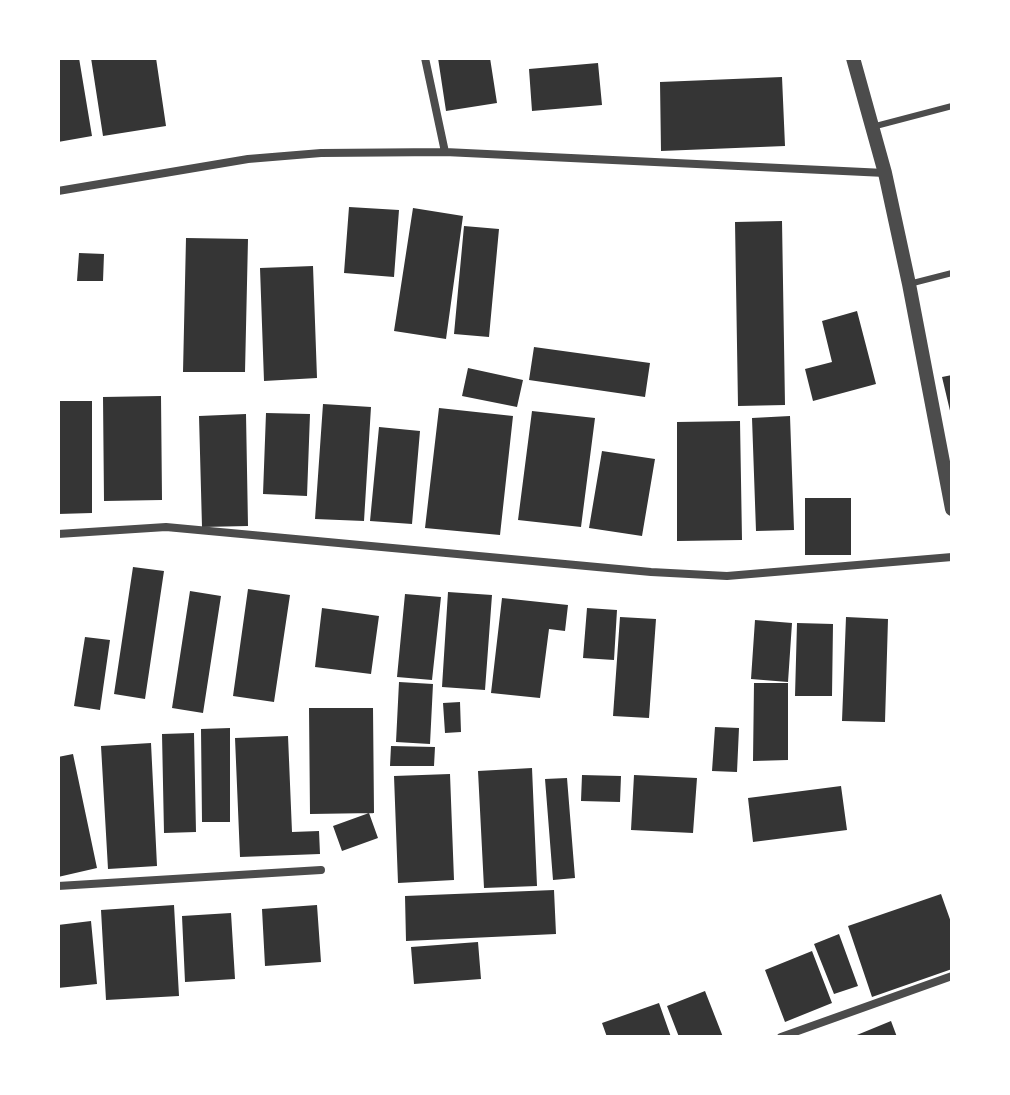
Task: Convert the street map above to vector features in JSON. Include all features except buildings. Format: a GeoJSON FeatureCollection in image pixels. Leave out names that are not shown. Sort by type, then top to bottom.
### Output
{"type":"FeatureCollection","features":[{"type":"Feature","properties":{"kind":"street"},"geometry":{"type":"LineString","coordinates":[[425,58],[445,152]]}},
{"type":"Feature","properties":{"kind":"street"},"geometry":{"type":"LineString","coordinates":[[853,58],[885,173],[952,508]]}},
{"type":"Feature","properties":{"kind":"street"},"geometry":{"type":"LineString","coordinates":[[58,191],[248,159],[321,153],[445,152],[885,173]]}},
{"type":"Feature","properties":{"kind":"street"},"geometry":{"type":"LineString","coordinates":[[58,534],[166,527],[651,572],[727,576],[952,557]]}},
{"type":"Feature","properties":{"kind":"street"},"geometry":{"type":"LineString","coordinates":[[58,886],[321,870]]}},
{"type":"Feature","properties":{"kind":"street"},"geometry":{"type":"LineString","coordinates":[[781,1037],[952,976]]}},
{"type":"Feature","properties":{"kind":"lane"},"geometry":{"type":"LineString","coordinates":[[872,127],[952,106]]}},
{"type":"Feature","properties":{"kind":"lane"},"geometry":{"type":"LineString","coordinates":[[909,284],[952,273]]}}]}
